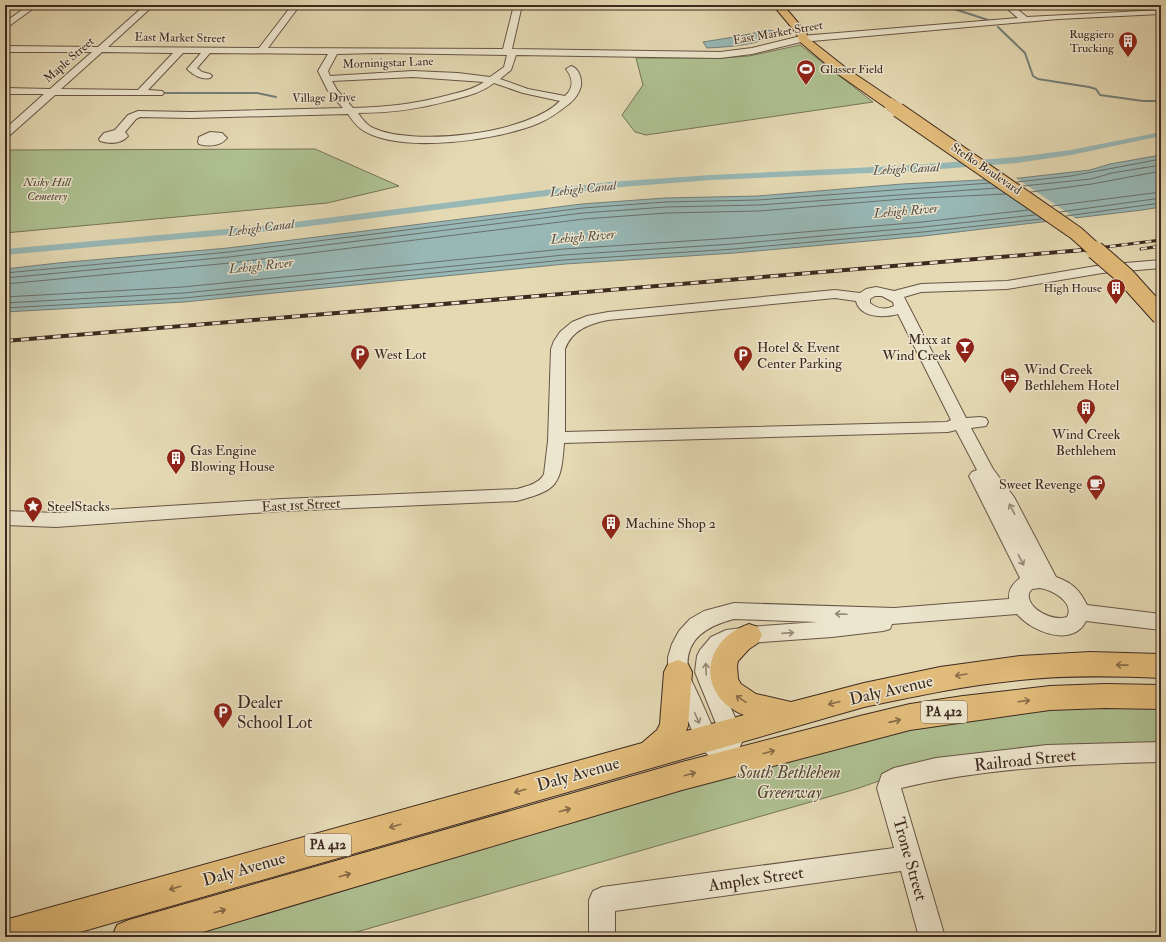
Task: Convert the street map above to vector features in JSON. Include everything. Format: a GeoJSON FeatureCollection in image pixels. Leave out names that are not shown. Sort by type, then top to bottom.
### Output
{"type":"FeatureCollection","features":[{"type":"Feature","properties":{"kind":"main road","name":"Stefko Boulevard"},"geometry":{"type":"LineString","coordinates":[[778,5],[806,37],[842,71],[1073,221],[1125,264],[1161,302]]}},
{"type":"Feature","properties":{"kind":"main road","name":"Stefko Boulevard"},"geometry":{"type":"LineString","coordinates":[[894,104],[1076,232],[1125,276],[1161,316]]}},
{"type":"Feature","properties":{"kind":"main road"},"geometry":{"type":"LineString","coordinates":[[749,635],[738,640],[725,657],[722,671],[727,684],[736,697],[746,703],[791,714]]}},
{"type":"Feature","properties":{"kind":"main road","name":"Daly Avenue"},"geometry":{"type":"LineString","coordinates":[[5,937],[791,714],[913,684],[993,671],[1066,665],[1161,666]]}},
{"type":"Feature","properties":{"kind":"main road"},"geometry":{"type":"LineString","coordinates":[[652,754],[667,739],[674,726],[678,672]]}},
{"type":"Feature","properties":{"kind":"main road","name":"Daly Avenue"},"geometry":{"type":"LineString","coordinates":[[129,937],[732,763],[910,717],[1050,698],[1099,696],[1161,697]]}},
{"type":"Feature","properties":{"kind":"street"},"geometry":{"type":"LineString","coordinates":[[5,26],[34,5]]}},
{"type":"Feature","properties":{"kind":"street","name":"Maple Street"},"geometry":{"type":"LineString","coordinates":[[5,134],[150,5]]}},
{"type":"Feature","properties":{"kind":"street"},"geometry":{"type":"LineString","coordinates":[[260,51],[296,5]]}},
{"type":"Feature","properties":{"kind":"street","name":"Village Drive"},"geometry":{"type":"LineString","coordinates":[[118,133],[132,117],[138,114],[219,114],[397,109],[458,97],[484,86],[508,68],[507,53],[518,5]]}},
{"type":"Feature","properties":{"kind":"street"},"geometry":{"type":"LineString","coordinates":[[1007,5],[1025,20]]}},
{"type":"Feature","properties":{"kind":"street","name":"East Market Street"},"geometry":{"type":"LineString","coordinates":[[5,49],[334,51],[376,53],[720,54],[752,51],[806,37],[1074,16],[1161,12]]}},
{"type":"Feature","properties":{"kind":"street"},"geometry":{"type":"LineString","coordinates":[[141,92],[181,50]]}},
{"type":"Feature","properties":{"kind":"street"},"geometry":{"type":"LineString","coordinates":[[207,51],[192,68],[196,72],[207,76]]}},
{"type":"Feature","properties":{"kind":"street"},"geometry":{"type":"LineString","coordinates":[[334,51],[323,71],[332,92],[351,110],[362,126],[386,136],[406,139],[448,139],[487,134],[522,126],[548,115],[568,100],[575,90],[577,82],[575,73],[565,67]]}},
{"type":"Feature","properties":{"kind":"street","name":"Morninigstar Lane"},"geometry":{"type":"LineString","coordinates":[[326,79],[427,74],[494,80],[526,91],[568,100]]}},
{"type":"Feature","properties":{"kind":"street"},"geometry":{"type":"LineString","coordinates":[[5,91],[159,92]]}},
{"type":"Feature","properties":{"kind":"street"},"geometry":{"type":"LineString","coordinates":[[213,134],[219,114]]}},
{"type":"Feature","properties":{"kind":"street"},"geometry":{"type":"LineString","coordinates":[[1040,582],[979,476],[956,425],[895,305],[886,292],[868,293],[863,298],[862,302],[869,309],[881,313],[895,305],[907,291],[922,288],[1007,285],[1102,269],[1161,264]]}},
{"type":"Feature","properties":{"kind":"street","name":"East 1st Street"},"geometry":{"type":"LineString","coordinates":[[5,518],[56,520],[282,505],[517,495],[535,490],[548,482],[553,473],[556,438],[559,346],[563,337],[584,322],[608,316],[836,294],[863,298]]}},
{"type":"Feature","properties":{"kind":"street"},"geometry":{"type":"LineString","coordinates":[[556,438],[848,430],[956,425],[980,422]]}},
{"type":"Feature","properties":{"kind":"street"},"geometry":{"type":"LineString","coordinates":[[1040,582],[1058,585],[1070,594],[1078,604],[1080,611],[1075,622],[1061,627],[1042,624],[1026,613],[1018,599],[1018,593],[1025,584],[1040,582]]}},
{"type":"Feature","properties":{"kind":"street"},"geometry":{"type":"LineString","coordinates":[[732,763],[718,735],[678,672],[679,651],[686,637],[697,625],[711,617],[734,611],[894,616],[1021,606]]}},
{"type":"Feature","properties":{"kind":"street"},"geometry":{"type":"LineString","coordinates":[[1080,611],[1096,615],[1161,622]]}},
{"type":"Feature","properties":{"kind":"street"},"geometry":{"type":"LineString","coordinates":[[718,735],[706,676],[705,663],[708,656],[718,643],[726,639],[749,635],[880,624],[894,616]]}},
{"type":"Feature","properties":{"kind":"street","name":"Railroad Street"},"geometry":{"type":"LineString","coordinates":[[890,782],[894,779],[936,769],[1018,759],[1079,754],[1161,752]]}},
{"type":"Feature","properties":{"kind":"street","name":"Trone Street"},"geometry":{"type":"LineString","coordinates":[[890,782],[889,788],[932,937]]}},
{"type":"Feature","properties":{"kind":"street","name":"Amplex Street"},"geometry":{"type":"LineString","coordinates":[[602,937],[602,900],[909,858]]}},
{"type":"Feature","properties":{"kind":"green space","name":"Glasser Field"},"geometry":{"type":"Polygon","coordinates":[[[800,45],[873,102],[646,135],[635,132],[622,115],[643,85],[636,58],[722,58],[749,56],[800,45]]]}},
{"type":"Feature","properties":{"kind":"green space","name":"Nisky Hill Cemetery"},"geometry":{"type":"Polygon","coordinates":[[[315,149],[399,186],[327,203],[5,233],[5,150],[315,149]]]}},
{"type":"Feature","properties":{"kind":"green space","name":"South Bethlehem Greenway"},"geometry":{"type":"Polygon","coordinates":[[[1108,704],[1161,707],[1161,745],[919,767],[856,789],[339,937],[165,937],[811,749],[970,716],[1108,704]]]}},
{"type":"Feature","properties":{"kind":"water"},"geometry":{"type":"Polygon","coordinates":[[[768,30],[779,32],[764,40],[735,46],[707,48],[703,42],[740,36],[768,30]]]}},
{"type":"Feature","properties":{"kind":"water","name":"Lehigh River"},"geometry":{"type":"Polygon","coordinates":[[[1161,155],[1161,207],[1142,210],[924,236],[734,253],[565,264],[184,302],[5,312],[5,269],[228,248],[582,204],[665,198],[758,196],[902,184],[1020,178],[1090,170],[1110,164],[1161,155]]]}},
{"type":"Feature","properties":{"kind":"pier"},"geometry":{"type":"Polygon","coordinates":[[[1013,176],[1078,220],[1053,224],[987,178],[1013,176]]]}},
{"type":"Feature","properties":{"kind":"waterway"},"geometry":{"type":"LineString","coordinates":[[942,5],[988,20]]}},
{"type":"Feature","properties":{"kind":"waterway"},"geometry":{"type":"LineString","coordinates":[[998,27],[1025,53],[1033,76],[1038,79],[1089,87],[1096,89],[1100,95],[1143,101],[1161,101]]}},
{"type":"Feature","properties":{"kind":"waterway"},"geometry":{"type":"LineString","coordinates":[[160,93],[257,93],[276,97]]}},
{"type":"Feature","properties":{"kind":"waterway","name":"Lehigh Canal"},"geometry":{"type":"LineString","coordinates":[[5,252],[271,228],[609,185],[711,178],[966,165],[1017,160],[1071,152],[1161,134]]}},
{"type":"Feature","properties":{"kind":"railway"},"geometry":{"type":"LineString","coordinates":[[1080,250],[1161,240]]}},
{"type":"Feature","properties":{"kind":"railway"},"geometry":{"type":"LineString","coordinates":[[1141,249],[1161,246]]}},
{"type":"Feature","properties":{"kind":"railway"},"geometry":{"type":"LineString","coordinates":[[5,341],[1080,250]]}},
{"type":"Feature","properties":{"kind":"railway"},"geometry":{"type":"LineString","coordinates":[[1074,251],[1080,250]]}},
{"type":"Feature","properties":{"kind":"place","name":"Ruggiero Trucking"},"geometry":{"type":"Point","coordinates":[1128,58]}},
{"type":"Feature","properties":{"kind":"place","name":"Glasser Field"},"geometry":{"type":"Point","coordinates":[806,86]}},
{"type":"Feature","properties":{"kind":"place","name":"High House"},"geometry":{"type":"Point","coordinates":[1116,305]}},
{"type":"Feature","properties":{"kind":"place","name":"Mixx at Wind Creek"},"geometry":{"type":"Point","coordinates":[965,364]}},
{"type":"Feature","properties":{"kind":"place","name":"West Lot"},"geometry":{"type":"Point","coordinates":[360,371]}},
{"type":"Feature","properties":{"kind":"place","name":"Hotel & Event Center Parking"},"geometry":{"type":"Point","coordinates":[743,372]}},
{"type":"Feature","properties":{"kind":"place","name":"Wind Creek Bethlehem Hotel"},"geometry":{"type":"Point","coordinates":[1010,394]}},
{"type":"Feature","properties":{"kind":"place","name":"Wind Creek Bethlehem"},"geometry":{"type":"Point","coordinates":[1086,425]}},
{"type":"Feature","properties":{"kind":"place","name":"Gas Engine Blowing House"},"geometry":{"type":"Point","coordinates":[176,475]}},
{"type":"Feature","properties":{"kind":"place","name":"Sweet Revenge"},"geometry":{"type":"Point","coordinates":[1096,501]}},
{"type":"Feature","properties":{"kind":"place","name":"SteelStacks"},"geometry":{"type":"Point","coordinates":[33,523]}},
{"type":"Feature","properties":{"kind":"place","name":"Machine Shop 2"},"geometry":{"type":"Point","coordinates":[611,540]}},
{"type":"Feature","properties":{"kind":"place","name":"Dealer School Lot"},"geometry":{"type":"Point","coordinates":[223,729]}}]}
